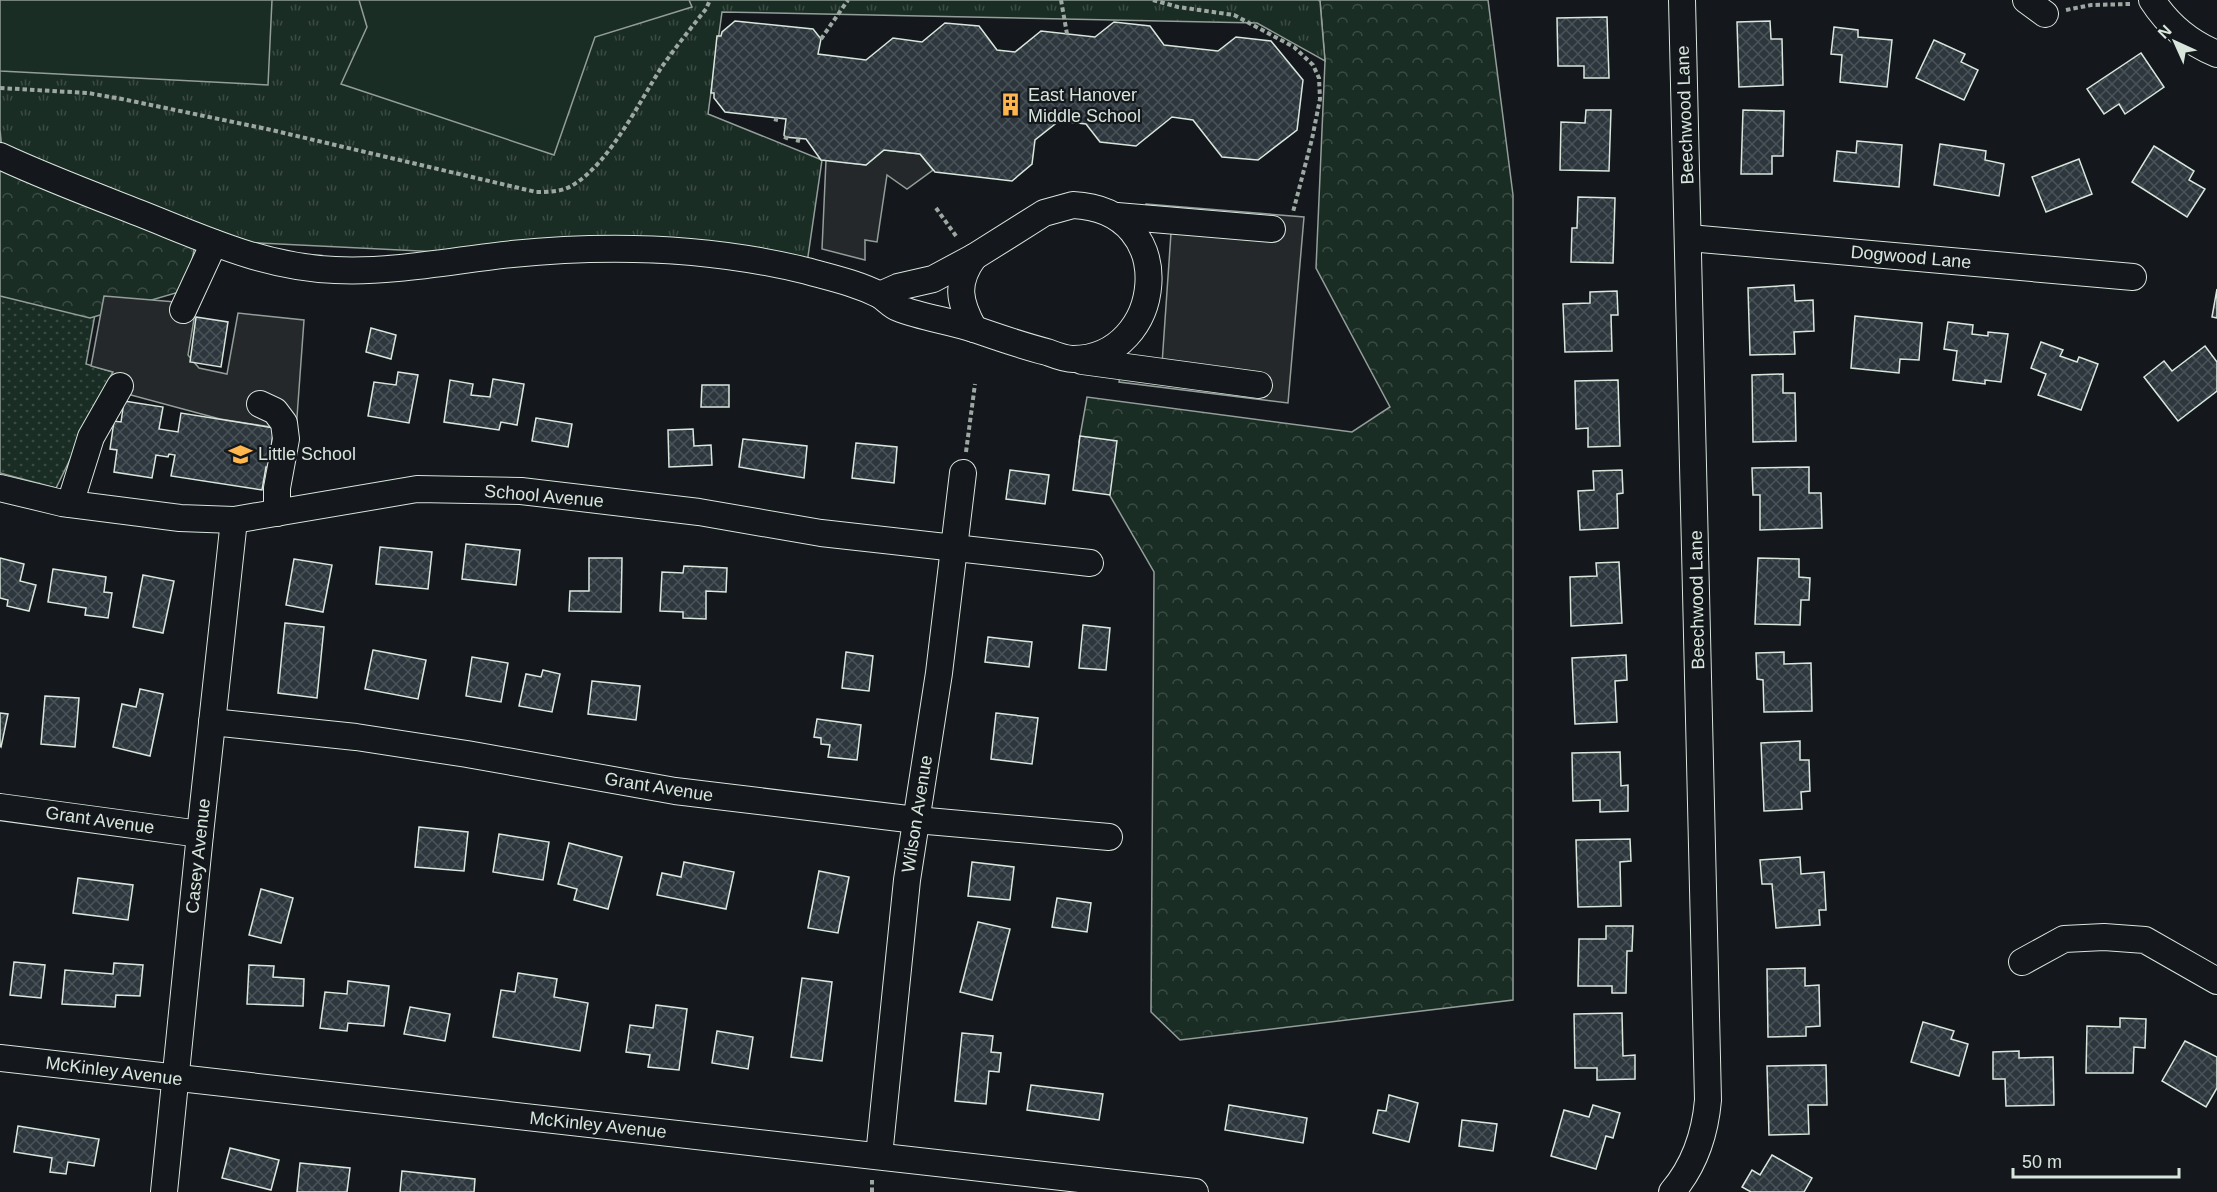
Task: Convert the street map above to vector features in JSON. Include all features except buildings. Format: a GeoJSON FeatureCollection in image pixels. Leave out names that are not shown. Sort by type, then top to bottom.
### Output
{"type":"FeatureCollection","features":[{"type":"Feature","properties":{"kind":"street","name":"Beechwood Lane"},"geometry":{"type":"LineString","coordinates":[[1672,1192],[1693,1162],[1700,1145],[1706,1122],[1708,1100],[1682,0]]}},
{"type":"Feature","properties":{"kind":"street"},"geometry":{"type":"LineString","coordinates":[[2152,0],[2162,15],[2196,45],[2217,54]]}},
{"type":"Feature","properties":{"kind":"street"},"geometry":{"type":"LineString","coordinates":[[0,156],[214,243],[264,260],[295,267],[337,270],[375,269],[579,248],[650,248],[726,256],[787,266],[857,284],[880,295],[897,308],[974,328],[1017,344],[1070,359],[1259,385]]}},
{"type":"Feature","properties":{"kind":"street"},"geometry":{"type":"LineString","coordinates":[[880,295],[898,287],[933,279],[974,257],[1044,213],[1073,205],[1103,209],[1117,216],[1129,226],[1145,252],[1149,280],[1147,297],[1135,325],[1113,347],[1086,358],[1070,359]]}},
{"type":"Feature","properties":{"kind":"street"},"geometry":{"type":"LineString","coordinates":[[1117,216],[1272,229]]}},
{"type":"Feature","properties":{"kind":"street","name":"Dogwood Lane"},"geometry":{"type":"LineString","coordinates":[[1689,238],[2133,277]]}},
{"type":"Feature","properties":{"kind":"street"},"geometry":{"type":"LineString","coordinates":[[183,310],[214,243]]}},
{"type":"Feature","properties":{"kind":"street"},"geometry":{"type":"LineString","coordinates":[[974,257],[965,269],[961,296],[963,309],[974,328]]}},
{"type":"Feature","properties":{"kind":"street"},"geometry":{"type":"LineString","coordinates":[[69,504],[90,437],[120,386]]}},
{"type":"Feature","properties":{"kind":"street"},"geometry":{"type":"LineString","coordinates":[[260,404],[274,411],[284,423],[286,439],[277,488],[277,513]]}},
{"type":"Feature","properties":{"kind":"street","name":"Wilson Avenue"},"geometry":{"type":"LineString","coordinates":[[876,1165],[907,880],[939,673],[963,474]]}},
{"type":"Feature","properties":{"kind":"street","name":"School Avenue"},"geometry":{"type":"LineString","coordinates":[[0,488],[69,504],[180,518],[234,520],[417,489],[521,491],[699,512],[821,533],[1090,563]]}},
{"type":"Feature","properties":{"kind":"street","name":"Casey Avenue"},"geometry":{"type":"LineString","coordinates":[[164,1192],[234,520]]}},
{"type":"Feature","properties":{"kind":"street","name":"Grant Avenue"},"geometry":{"type":"LineString","coordinates":[[212,722],[356,737],[467,753],[675,791],[916,820],[1109,837]]}},
{"type":"Feature","properties":{"kind":"street","name":"Grant Avenue"},"geometry":{"type":"LineString","coordinates":[[0,807],[200,834]]}},
{"type":"Feature","properties":{"kind":"street"},"geometry":{"type":"LineString","coordinates":[[2022,962],[2064,939],[2104,937],[2145,940],[2217,981]]}},
{"type":"Feature","properties":{"kind":"street","name":"McKinley Avenue"},"geometry":{"type":"LineString","coordinates":[[0,1058],[876,1165],[1195,1192]]}},
{"type":"Feature","properties":{"kind":"path"},"geometry":{"type":"LineString","coordinates":[[0,88],[88,93],[122,99],[279,132],[536,192],[549,192],[562,190],[575,184],[589,173],[605,155],[710,0]]}},
{"type":"Feature","properties":{"kind":"path"},"geometry":{"type":"LineString","coordinates":[[821,39],[848,0]]}},
{"type":"Feature","properties":{"kind":"path"},"geometry":{"type":"LineString","coordinates":[[1061,0],[1067,34]]}},
{"type":"Feature","properties":{"kind":"path"},"geometry":{"type":"LineString","coordinates":[[1153,0],[1178,8],[1234,15],[1294,47],[1313,65],[1319,78],[1320,99],[1293,212]]}},
{"type":"Feature","properties":{"kind":"path"},"geometry":{"type":"LineString","coordinates":[[2035,7],[2132,4],[2138,0]]}},
{"type":"Feature","properties":{"kind":"path"},"geometry":{"type":"LineString","coordinates":[[784,137],[789,139]]}},
{"type":"Feature","properties":{"kind":"path"},"geometry":{"type":"LineString","coordinates":[[936,208],[956,236]]}},
{"type":"Feature","properties":{"kind":"path"},"geometry":{"type":"LineString","coordinates":[[963,474],[975,384]]}},
{"type":"Feature","properties":{"kind":"path"},"geometry":{"type":"LineString","coordinates":[[872,1192],[876,1165]]}},
{"type":"Feature","properties":{"kind":"green space"},"geometry":{"type":"Polygon","coordinates":[[[0,0],[1318,0],[1320,1],[1325,61],[1257,23],[722,12],[708,114],[822,160],[806,270],[196,240],[3,160],[0,130],[0,0]]]}},
{"type":"Feature","properties":{"kind":"green space"},"geometry":{"type":"Polygon","coordinates":[[[0,0],[272,0],[268,85],[0,71],[0,0]]]}},
{"type":"Feature","properties":{"kind":"green space"},"geometry":{"type":"Polygon","coordinates":[[[359,0],[689,0],[692,7],[595,37],[554,155],[341,84],[367,27],[359,0]]]}},
{"type":"Feature","properties":{"kind":"green space"},"geometry":{"type":"Polygon","coordinates":[[[1318,0],[1488,0],[1513,195],[1513,1000],[1180,1040],[1151,1012],[1154,572],[1079,442],[1087,397],[1352,432],[1390,407],[1316,268],[1325,61],[1320,1],[1318,0]]]}},
{"type":"Feature","properties":{"kind":"green space"},"geometry":{"type":"Polygon","coordinates":[[[0,130],[4,160],[196,240],[186,290],[90,318],[0,296],[0,130]]]}},
{"type":"Feature","properties":{"kind":"green space"},"geometry":{"type":"Polygon","coordinates":[[[0,296],[96,309],[86,364],[113,372],[56,488],[0,473],[0,296]]]}},
{"type":"Feature","properties":{"kind":"shaded area"},"geometry":{"type":"Polygon","coordinates":[[[884,150],[920,154],[933,170],[907,189],[887,175],[877,242],[865,240],[865,260],[822,249],[826,160],[866,165],[884,150]]]}},
{"type":"Feature","properties":{"kind":"shaded area"},"geometry":{"type":"Polygon","coordinates":[[[1146,204],[1304,217],[1288,403],[1119,382],[1123,358],[1162,364],[1171,233],[1142,231],[1146,204]]]}},
{"type":"Feature","properties":{"kind":"shaded area"},"geometry":{"type":"Polygon","coordinates":[[[104,296],[176,302],[196,307],[188,355],[199,368],[227,374],[238,313],[304,320],[296,431],[220,419],[105,388],[113,372],[91,366],[104,296]]]}},
{"type":"Feature","properties":{"kind":"place","name":"East Hanover Middle School"},"geometry":{"type":"Point","coordinates":[1010,105]}},
{"type":"Feature","properties":{"kind":"place","name":"Little School"},"geometry":{"type":"Point","coordinates":[240,454]}}]}
